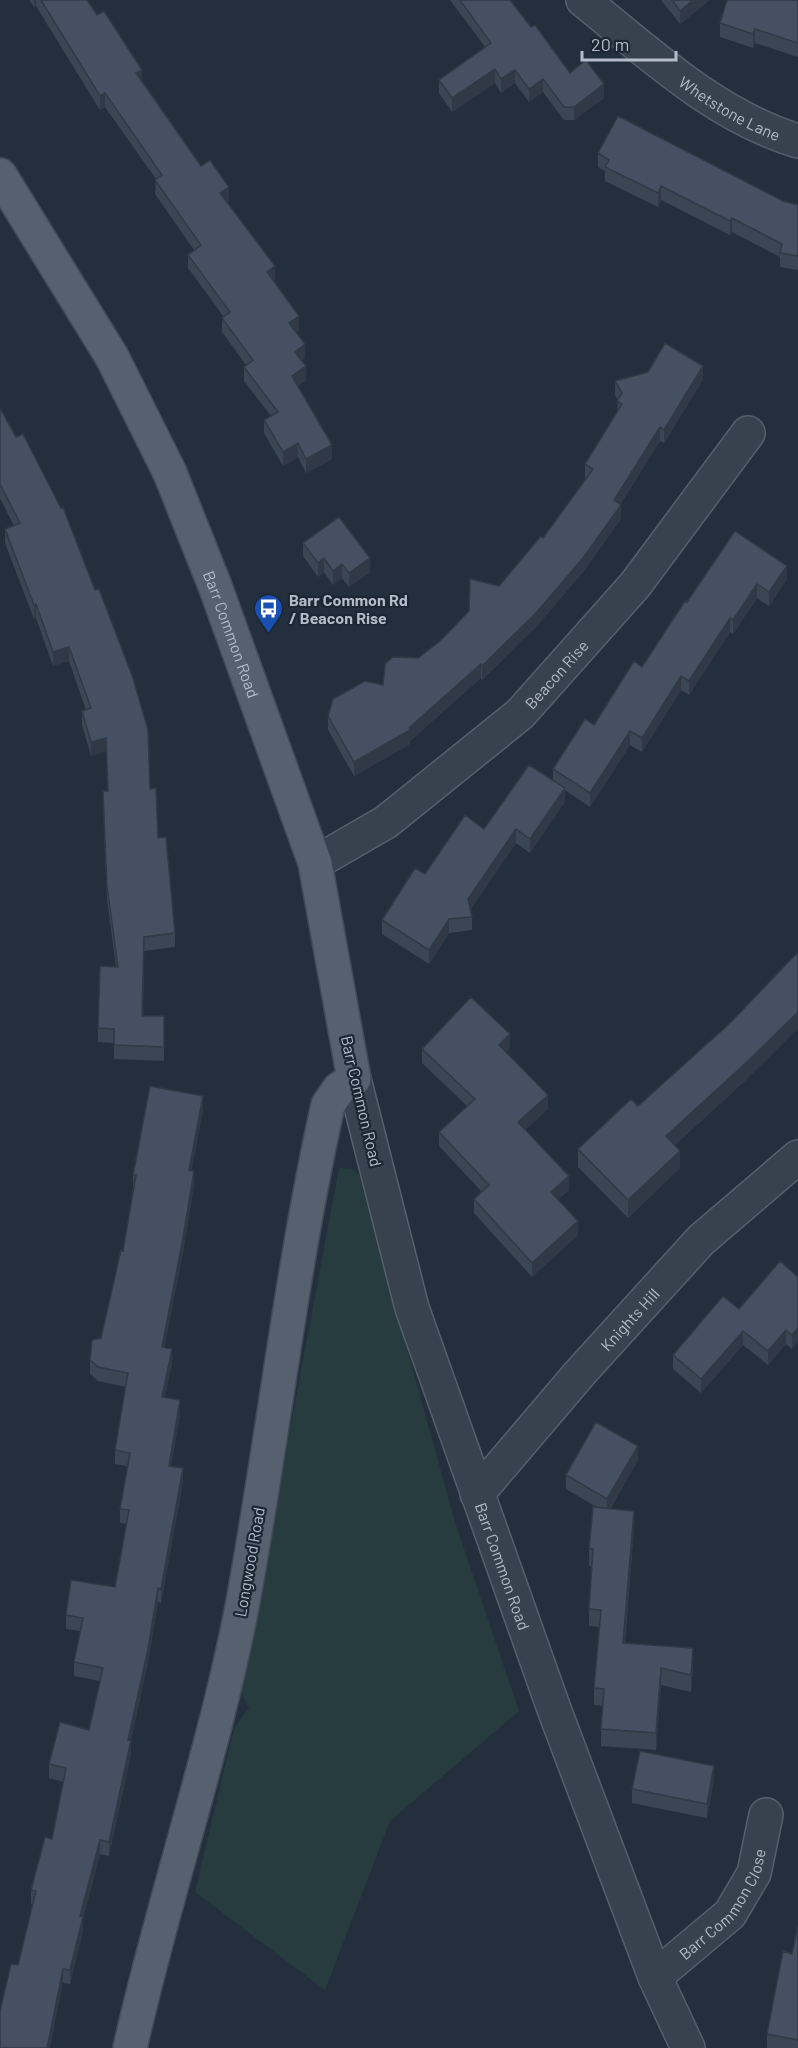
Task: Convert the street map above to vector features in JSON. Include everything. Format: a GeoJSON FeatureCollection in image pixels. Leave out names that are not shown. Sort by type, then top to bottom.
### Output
{"type":"FeatureCollection","features":[{"type":"Feature","properties":{"kind":"main road","name":"Barr Common Road"},"geometry":{"type":"LineString","coordinates":[[0,175],[111,357],[170,473],[264,716],[315,863],[354,1079]]}},
{"type":"Feature","properties":{"kind":"main road","name":"Longwood Road"},"geometry":{"type":"LineString","coordinates":[[130,2048],[152,1953],[221,1706],[242,1606],[317,1157],[328,1106],[339,1089],[354,1079]]}},
{"type":"Feature","properties":{"kind":"street","name":"Whetstone Lane"},"geometry":{"type":"LineString","coordinates":[[583,0],[691,86],[764,131],[798,141]]}},
{"type":"Feature","properties":{"kind":"street","name":"Beacon Rise"},"geometry":{"type":"LineString","coordinates":[[315,863],[386,822],[520,714],[635,585],[748,433]]}},
{"type":"Feature","properties":{"kind":"street","name":"Barr Common Road"},"geometry":{"type":"LineString","coordinates":[[354,1079],[412,1308],[477,1494],[655,1977],[688,2048]]}},
{"type":"Feature","properties":{"kind":"street","name":"Knights Hill"},"geometry":{"type":"LineString","coordinates":[[477,1494],[580,1373],[701,1240],[798,1157]]}},
{"type":"Feature","properties":{"kind":"street","name":"Barr Common Close"},"geometry":{"type":"LineString","coordinates":[[655,1977],[730,1914],[754,1873],[766,1815]]}},
{"type":"Feature","properties":{"kind":"green space"},"geometry":{"type":"Polygon","coordinates":[[[339,1168],[352,1169],[359,1175],[455,1522],[519,1711],[390,1821],[325,1990],[195,1892],[234,1728],[249,1708],[241,1692],[339,1168]]]}},
{"type":"Feature","properties":{"kind":"building"},"geometry":{"type":"Polygon","coordinates":[[[41,0],[87,0],[97,15],[104,11],[142,70],[136,73],[201,166],[210,160],[229,187],[220,193],[275,266],[267,272],[299,316],[289,323],[305,344],[295,352],[306,366],[292,376],[332,445],[306,459],[298,443],[283,452],[264,420],[278,412],[244,367],[253,360],[222,318],[230,312],[188,255],[201,245],[155,180],[162,175],[105,93],[100,96],[41,0]]]}},
{"type":"Feature","properties":{"kind":"building"},"geometry":{"type":"Polygon","coordinates":[[[460,0],[510,0],[531,27],[535,25],[570,73],[586,60],[604,84],[574,107],[564,107],[543,79],[529,89],[515,70],[501,79],[495,69],[452,98],[439,80],[491,43],[460,0]]]}},
{"type":"Feature","properties":{"kind":"building"},"geometry":{"type":"Polygon","coordinates":[[[672,0],[693,0],[680,11],[672,0]]]}},
{"type":"Feature","properties":{"kind":"building"},"geometry":{"type":"Polygon","coordinates":[[[727,0],[798,0],[798,43],[755,29],[753,34],[720,23],[727,0]]]}},
{"type":"Feature","properties":{"kind":"building"},"geometry":{"type":"Polygon","coordinates":[[[618,116],[783,201],[798,205],[798,256],[780,253],[782,244],[732,218],[730,221],[661,186],[658,193],[605,167],[609,160],[598,153],[618,116]]]}},
{"type":"Feature","properties":{"kind":"building"},"geometry":{"type":"Polygon","coordinates":[[[665,343],[703,366],[664,430],[660,427],[614,500],[621,505],[583,558],[536,613],[482,666],[481,664],[409,728],[410,730],[354,762],[328,716],[333,699],[365,681],[383,685],[385,664],[393,657],[418,658],[440,641],[469,611],[470,579],[499,586],[541,536],[543,538],[593,469],[585,464],[622,404],[617,401],[622,393],[615,381],[648,372],[665,343]]]}},
{"type":"Feature","properties":{"kind":"building"},"geometry":{"type":"Polygon","coordinates":[[[0,408],[16,437],[23,434],[61,508],[63,507],[95,590],[99,589],[133,678],[148,730],[150,789],[156,788],[158,838],[166,837],[175,933],[144,937],[142,1016],[164,1016],[164,1047],[114,1045],[114,1029],[98,1028],[100,966],[118,967],[107,886],[103,791],[108,791],[106,738],[91,742],[82,711],[91,708],[69,647],[53,652],[5,529],[20,523],[0,484],[0,408]]]}},
{"type":"Feature","properties":{"kind":"building"},"geometry":{"type":"Polygon","coordinates":[[[339,517],[370,558],[349,573],[342,564],[333,571],[324,558],[318,563],[303,543],[339,517]]]}},
{"type":"Feature","properties":{"kind":"building"},"geometry":{"type":"Polygon","coordinates":[[[735,531],[787,566],[769,592],[757,584],[733,620],[730,618],[689,681],[681,676],[642,738],[630,731],[590,793],[553,769],[585,719],[594,725],[634,661],[642,667],[735,531]]]}},
{"type":"Feature","properties":{"kind":"building"},"geometry":{"type":"Polygon","coordinates":[[[529,765],[565,788],[530,839],[516,829],[468,899],[472,917],[449,919],[429,950],[382,920],[415,868],[425,874],[465,815],[484,829],[529,765]]]}},
{"type":"Feature","properties":{"kind":"building"},"geometry":{"type":"Polygon","coordinates":[[[798,952],[798,1012],[666,1136],[680,1151],[628,1200],[578,1149],[631,1099],[638,1106],[729,1024],[798,952]]]}},
{"type":"Feature","properties":{"kind":"building"},"geometry":{"type":"Polygon","coordinates":[[[471,997],[510,1034],[499,1045],[548,1095],[518,1122],[569,1176],[551,1192],[578,1221],[532,1263],[474,1199],[489,1185],[439,1132],[475,1099],[422,1049],[471,997]]]}},
{"type":"Feature","properties":{"kind":"building"},"geometry":{"type":"Polygon","coordinates":[[[150,1086],[203,1096],[189,1170],[194,1171],[162,1347],[172,1349],[162,1397],[180,1400],[169,1466],[183,1468],[161,1589],[158,1588],[148,1649],[128,1740],[131,1740],[109,1842],[100,1840],[80,1916],[83,1917],[70,1970],[63,1969],[47,2048],[0,2048],[0,2011],[11,1964],[18,1965],[36,1891],[31,1890],[45,1837],[52,1839],[66,1768],[49,1764],[60,1722],[89,1730],[103,1668],[74,1662],[83,1618],[66,1615],[71,1580],[115,1587],[129,1510],[120,1509],[130,1453],[115,1450],[128,1373],[98,1367],[90,1360],[92,1340],[101,1338],[121,1250],[123,1251],[136,1175],[133,1175],[150,1086]]]}},
{"type":"Feature","properties":{"kind":"building"},"geometry":{"type":"Polygon","coordinates":[[[780,1261],[798,1277],[798,1328],[792,1335],[786,1330],[768,1351],[743,1331],[701,1379],[673,1355],[723,1296],[739,1309],[780,1261]]]}},
{"type":"Feature","properties":{"kind":"building"},"geometry":{"type":"Polygon","coordinates":[[[596,1422],[638,1446],[607,1499],[566,1475],[596,1422]]]}},
{"type":"Feature","properties":{"kind":"building"},"geometry":{"type":"Polygon","coordinates":[[[593,1507],[634,1511],[623,1643],[693,1648],[691,1675],[661,1668],[656,1733],[601,1729],[604,1689],[594,1688],[601,1610],[589,1609],[593,1549],[589,1549],[593,1507]]]}},
{"type":"Feature","properties":{"kind":"building"},"geometry":{"type":"Polygon","coordinates":[[[640,1751],[714,1766],[707,1804],[632,1789],[640,1751]]]}},
{"type":"Feature","properties":{"kind":"building"},"geometry":{"type":"Polygon","coordinates":[[[798,1925],[798,2040],[767,2034],[783,1951],[792,1954],[798,1925]]]}},
{"type":"Feature","properties":{"kind":"place","name":"Barr Common Rd / Beacon Rise"},"geometry":{"type":"Point","coordinates":[268,634]}}]}
